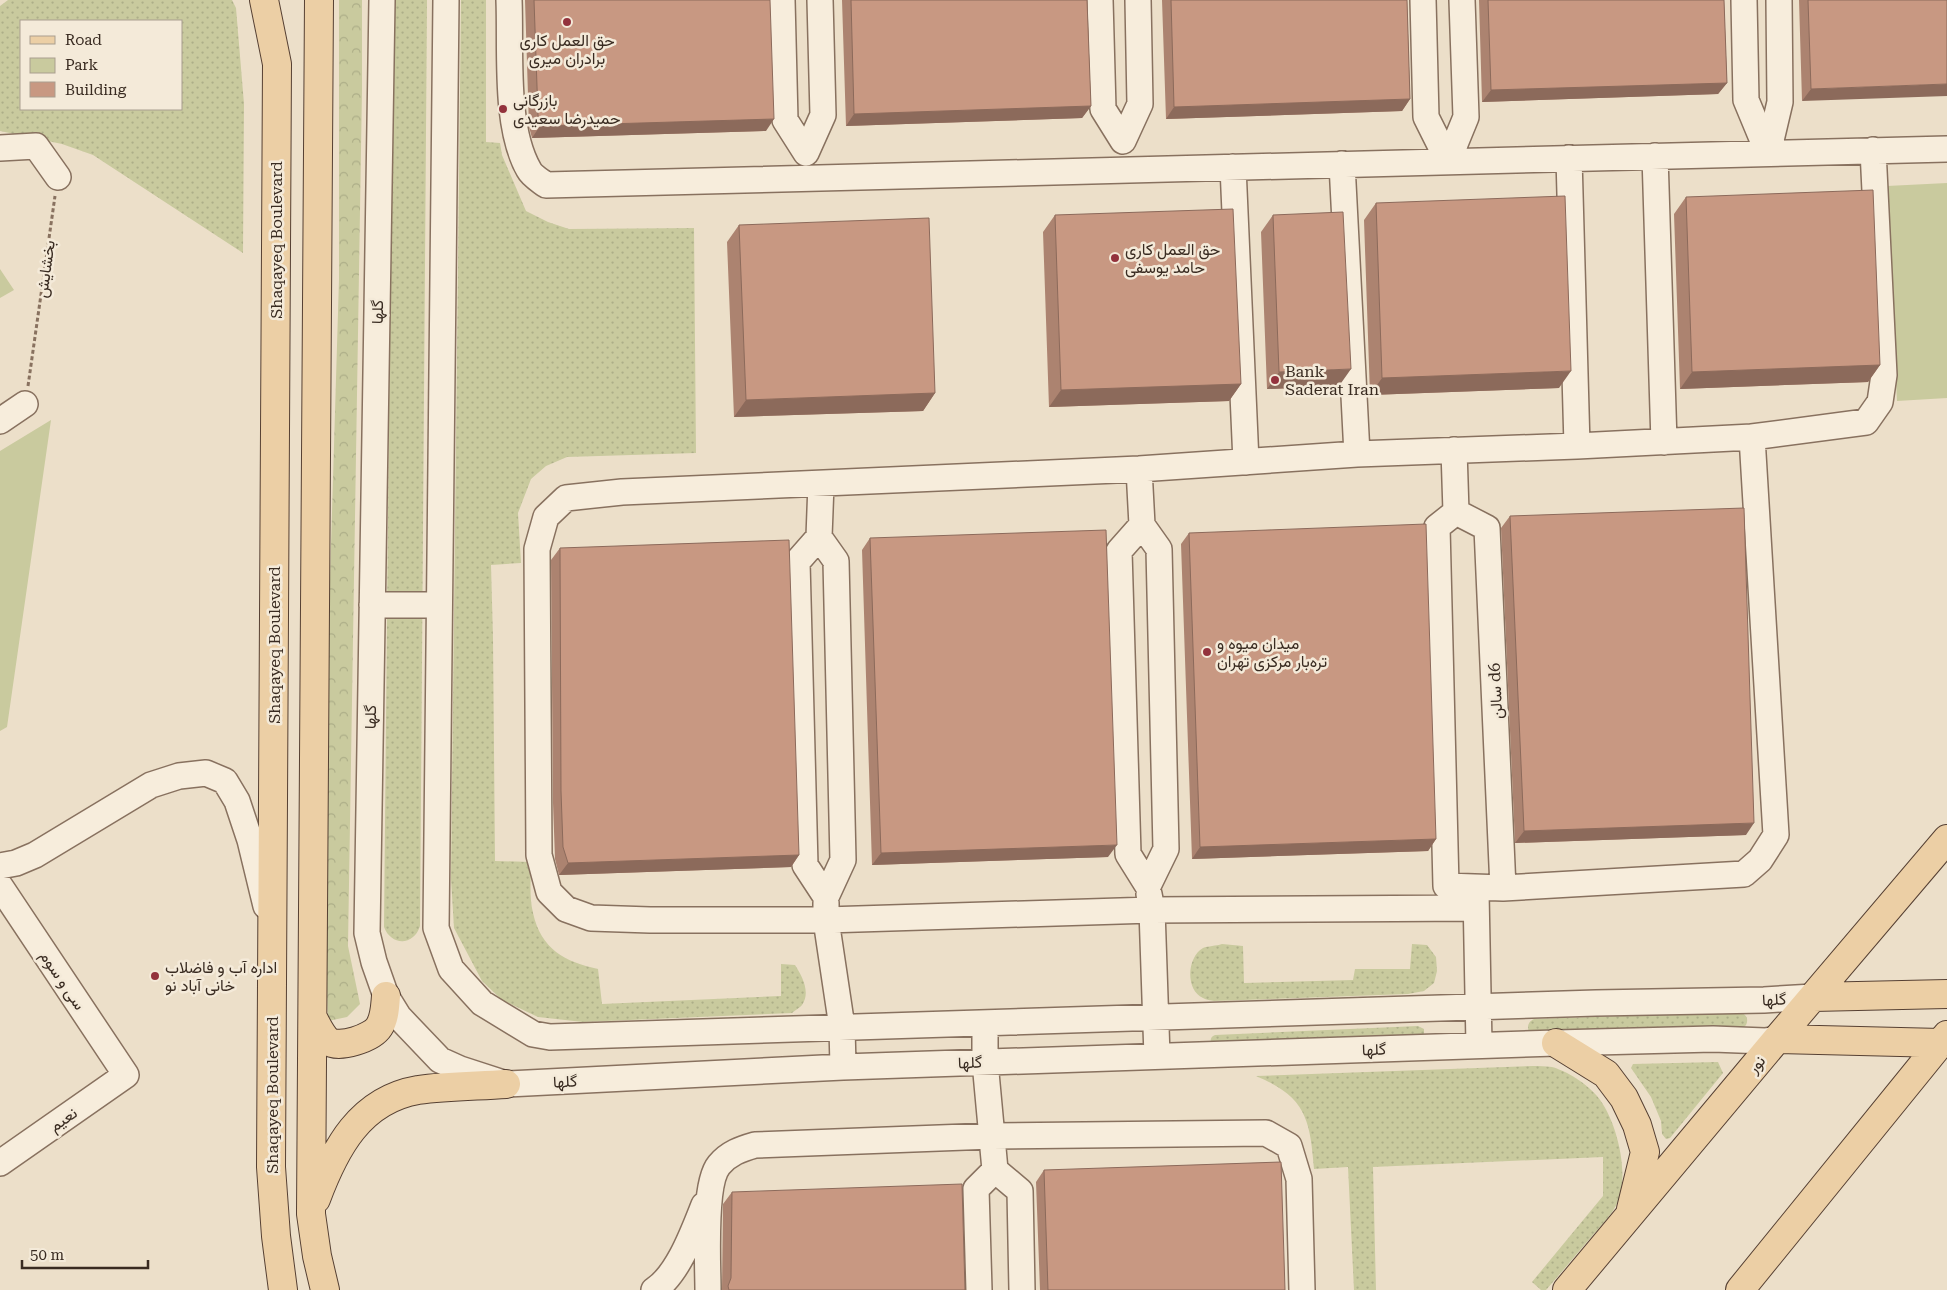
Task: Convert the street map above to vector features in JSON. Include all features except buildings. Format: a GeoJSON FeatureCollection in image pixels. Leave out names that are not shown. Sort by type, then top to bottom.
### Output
{"type":"FeatureCollection","features":[{"type":"Feature","properties":{"kind":"main road","name":"Shaqayeq Boulevard"},"geometry":{"type":"LineString","coordinates":[[264,0],[277,64],[271,1167],[276,1236],[284,1290]]}},
{"type":"Feature","properties":{"kind":"main road"},"geometry":{"type":"LineString","coordinates":[[319,0],[311,1214],[317,1256],[325,1290]]}},
{"type":"Feature","properties":{"kind":"main road","name":"نور"},"geometry":{"type":"LineString","coordinates":[[1567,1290],[1776,1039],[1947,839]]}},
{"type":"Feature","properties":{"kind":"main road"},"geometry":{"type":"LineString","coordinates":[[1813,997],[1947,994]]}},
{"type":"Feature","properties":{"kind":"main road"},"geometry":{"type":"LineString","coordinates":[[313,1018],[328,1040],[333,1043],[342,1044],[355,1041],[378,1029],[383,1018],[386,996]]}},
{"type":"Feature","properties":{"kind":"main road"},"geometry":{"type":"LineString","coordinates":[[1776,1039],[1944,1039]]}},
{"type":"Feature","properties":{"kind":"main road"},"geometry":{"type":"LineString","coordinates":[[1740,1290],[1944,1039]]}},
{"type":"Feature","properties":{"kind":"main road"},"geometry":{"type":"LineString","coordinates":[[1556,1043],[1606,1074],[1624,1098],[1638,1125],[1645,1152],[1629,1216]]}},
{"type":"Feature","properties":{"kind":"main road"},"geometry":{"type":"LineString","coordinates":[[311,1214],[326,1174],[345,1139],[359,1120],[376,1106],[397,1096],[418,1090],[506,1084]]}},
{"type":"Feature","properties":{"kind":"street","name":"گلها"},"geometry":{"type":"LineString","coordinates":[[382,0],[367,933],[374,962],[386,996],[399,1017],[440,1060],[460,1069],[506,1084],[843,1067],[1478,1045],[1713,1039],[1765,1041],[1776,1039]]}},
{"type":"Feature","properties":{"kind":"street","name":"گلها"},"geometry":{"type":"LineString","coordinates":[[446,0],[436,928],[451,969],[482,1003],[534,1034],[550,1037],[1813,997]]}},
{"type":"Feature","properties":{"kind":"street"},"geometry":{"type":"LineString","coordinates":[[510,0],[512,107],[519,148],[530,172],[546,185],[1947,148]]}},
{"type":"Feature","properties":{"kind":"street"},"geometry":{"type":"LineString","coordinates":[[782,0],[785,120],[806,152]]}},
{"type":"Feature","properties":{"kind":"street"},"geometry":{"type":"LineString","coordinates":[[805,178],[806,152],[823,115],[820,0]]}},
{"type":"Feature","properties":{"kind":"street"},"geometry":{"type":"LineString","coordinates":[[1100,0],[1103,109],[1124,142]]}},
{"type":"Feature","properties":{"kind":"street"},"geometry":{"type":"LineString","coordinates":[[1123,170],[1124,142],[1140,104],[1138,0]]}},
{"type":"Feature","properties":{"kind":"street"},"geometry":{"type":"LineString","coordinates":[[1423,0],[1426,117],[1448,161]]}},
{"type":"Feature","properties":{"kind":"street"},"geometry":{"type":"LineString","coordinates":[[1448,161],[1466,117],[1462,0]]}},
{"type":"Feature","properties":{"kind":"street"},"geometry":{"type":"LineString","coordinates":[[1744,0],[1746,100],[1768,153]]}},
{"type":"Feature","properties":{"kind":"street"},"geometry":{"type":"LineString","coordinates":[[1768,153],[1780,102],[1779,0]]}},
{"type":"Feature","properties":{"kind":"street"},"geometry":{"type":"LineString","coordinates":[[0,148],[36,146],[58,177]]}},
{"type":"Feature","properties":{"kind":"street"},"geometry":{"type":"LineString","coordinates":[[1752,437],[1776,835],[1760,860],[1744,874],[1503,888],[1476,898],[1152,910],[826,909],[650,920],[591,918],[566,909],[549,892],[539,855],[537,549],[546,516],[566,498],[622,492],[1139,469],[1357,454],[1752,437],[1866,422],[1880,402],[1884,375],[1873,150]]}},
{"type":"Feature","properties":{"kind":"street"},"geometry":{"type":"LineString","coordinates":[[1655,156],[1664,442]]}},
{"type":"Feature","properties":{"kind":"street"},"geometry":{"type":"LineString","coordinates":[[1569,158],[1577,446]]}},
{"type":"Feature","properties":{"kind":"street"},"geometry":{"type":"LineString","coordinates":[[1342,164],[1357,454]]}},
{"type":"Feature","properties":{"kind":"street"},"geometry":{"type":"LineString","coordinates":[[1234,167],[1246,462]]}},
{"type":"Feature","properties":{"kind":"street"},"geometry":{"type":"LineString","coordinates":[[0,421],[25,404]]}},
{"type":"Feature","properties":{"kind":"street"},"geometry":{"type":"LineString","coordinates":[[1454,450],[1456,512],[1437,526],[1446,886],[1476,898]]}},
{"type":"Feature","properties":{"kind":"street"},"geometry":{"type":"LineString","coordinates":[[1139,469],[1142,525],[1159,549],[1166,849],[1148,886]]}},
{"type":"Feature","properties":{"kind":"street"},"geometry":{"type":"LineString","coordinates":[[821,484],[819,537],[836,561],[843,860],[826,909]]}},
{"type":"Feature","properties":{"kind":"street","name":"سالن d6"},"geometry":{"type":"LineString","coordinates":[[1456,512],[1487,528],[1503,888]]}},
{"type":"Feature","properties":{"kind":"street"},"geometry":{"type":"LineString","coordinates":[[1142,525],[1120,551],[1128,854],[1148,886],[1152,910],[1157,1056]]}},
{"type":"Feature","properties":{"kind":"street"},"geometry":{"type":"LineString","coordinates":[[819,537],[797,562],[805,865],[826,909],[842,1027],[843,1067]]}},
{"type":"Feature","properties":{"kind":"street"},"geometry":{"type":"LineString","coordinates":[[372,605],[440,605]]}},
{"type":"Feature","properties":{"kind":"street"},"geometry":{"type":"LineString","coordinates":[[0,866],[16,863],[35,856],[151,785],[179,776],[206,773],[225,781],[237,801],[262,886],[272,940]]}},
{"type":"Feature","properties":{"kind":"street","name":"سی و سوم"},"geometry":{"type":"LineString","coordinates":[[0,886],[126,1075]]}},
{"type":"Feature","properties":{"kind":"street"},"geometry":{"type":"LineString","coordinates":[[1476,898],[1478,1045]]}},
{"type":"Feature","properties":{"kind":"street"},"geometry":{"type":"LineString","coordinates":[[985,1023],[985,1062],[995,1170],[1020,1191],[1022,1290]]}},
{"type":"Feature","properties":{"kind":"street","name":"نعیم"},"geometry":{"type":"LineString","coordinates":[[1,1159],[126,1075]]}},
{"type":"Feature","properties":{"kind":"street"},"geometry":{"type":"LineString","coordinates":[[654,1290],[662,1285],[687,1247],[718,1166],[734,1152],[755,1145],[992,1136],[1266,1133],[1288,1146],[1300,1179],[1302,1290]]}},
{"type":"Feature","properties":{"kind":"street"},"geometry":{"type":"LineString","coordinates":[[979,1290],[976,1188],[995,1170]]}},
{"type":"Feature","properties":{"kind":"street"},"geometry":{"type":"LineString","coordinates":[[708,1290],[709,1191]]}},
{"type":"Feature","properties":{"kind":"path","name":"بخشایش"},"geometry":{"type":"LineString","coordinates":[[25,404],[58,177]]}},
{"type":"Feature","properties":{"kind":"green space"},"geometry":{"type":"Polygon","coordinates":[[[8,0],[232,0],[236,8],[244,104],[243,253],[93,155],[62,144],[0,131],[0,6],[8,0]]]}},
{"type":"Feature","properties":{"kind":"green space"},"geometry":{"type":"Polygon","coordinates":[[[339,0],[362,0],[348,946],[360,1004],[347,1017],[328,1021],[322,846],[339,279],[339,0]]]}},
{"type":"Feature","properties":{"kind":"green space"},"geometry":{"type":"Polygon","coordinates":[[[393,0],[427,0],[420,926],[413,937],[402,941],[392,938],[384,927],[393,0]]]}},
{"type":"Feature","properties":{"kind":"green space"},"geometry":{"type":"Polygon","coordinates":[[[461,0],[486,0],[486,142],[500,143],[502,155],[526,211],[548,222],[569,229],[694,228],[696,453],[567,457],[546,466],[531,479],[518,513],[521,563],[491,565],[495,861],[531,862],[532,907],[542,936],[548,945],[565,958],[598,969],[602,1004],[781,996],[781,964],[795,965],[806,990],[805,1000],[792,1013],[583,1022],[538,1017],[502,1000],[482,981],[454,928],[451,879],[461,0]]]}},
{"type":"Feature","properties":{"kind":"green space"},"geometry":{"type":"Polygon","coordinates":[[[1947,183],[1947,398],[1897,401],[1887,186],[1947,183]]]}},
{"type":"Feature","properties":{"kind":"green space"},"geometry":{"type":"Polygon","coordinates":[[[0,269],[14,290],[0,298],[0,269]]]}},
{"type":"Feature","properties":{"kind":"green space"},"geometry":{"type":"Polygon","coordinates":[[[51,420],[7,727],[0,731],[0,451],[51,420]]]}},
{"type":"Feature","properties":{"kind":"green space"},"geometry":{"type":"Polygon","coordinates":[[[1222,944],[1243,946],[1244,983],[1353,980],[1355,969],[1410,969],[1412,944],[1427,945],[1436,957],[1437,971],[1434,983],[1424,991],[1408,994],[1214,1001],[1197,994],[1193,988],[1190,973],[1194,958],[1198,952],[1203,948],[1222,944]]]}},
{"type":"Feature","properties":{"kind":"green space"},"geometry":{"type":"Polygon","coordinates":[[[1740,1012],[1747,1019],[1746,1025],[1742,1029],[1529,1033],[1528,1028],[1530,1021],[1534,1019],[1740,1012]]]}},
{"type":"Feature","properties":{"kind":"green space"},"geometry":{"type":"Polygon","coordinates":[[[1418,1026],[1424,1029],[1424,1035],[1211,1044],[1212,1037],[1215,1035],[1418,1026]]]}},
{"type":"Feature","properties":{"kind":"green space"},"geometry":{"type":"Polygon","coordinates":[[[1718,1062],[1723,1073],[1670,1138],[1666,1139],[1662,1134],[1661,1121],[1651,1097],[1631,1068],[1633,1064],[1718,1062]]]}},
{"type":"Feature","properties":{"kind":"green space"},"geometry":{"type":"Polygon","coordinates":[[[1533,1066],[1552,1067],[1576,1078],[1597,1096],[1610,1118],[1619,1146],[1622,1176],[1618,1201],[1607,1219],[1546,1290],[1541,1290],[1532,1282],[1603,1196],[1603,1157],[1373,1167],[1376,1290],[1354,1290],[1348,1167],[1314,1169],[1310,1136],[1302,1112],[1286,1092],[1256,1076],[1533,1066]]]}},
{"type":"Feature","properties":{"kind":"place","name":"حق العمل کاری برادران میری"},"geometry":{"type":"Point","coordinates":[567,22]}},
{"type":"Feature","properties":{"kind":"place","name":"بازرگانی حمیدرضا سعیدی"},"geometry":{"type":"Point","coordinates":[503,109]}},
{"type":"Feature","properties":{"kind":"place","name":"حق العمل کاری حامد یوسفی"},"geometry":{"type":"Point","coordinates":[1115,258]}},
{"type":"Feature","properties":{"kind":"place","name":"Bank Saderat Iran"},"geometry":{"type":"Point","coordinates":[1275,380]}},
{"type":"Feature","properties":{"kind":"place","name":"میدان میوه و تره‌بار مرکزی تهران"},"geometry":{"type":"Point","coordinates":[1207,652]}},
{"type":"Feature","properties":{"kind":"place","name":"اداره آب و فاضلاب خانی آباد نو"},"geometry":{"type":"Point","coordinates":[155,976]}}]}
